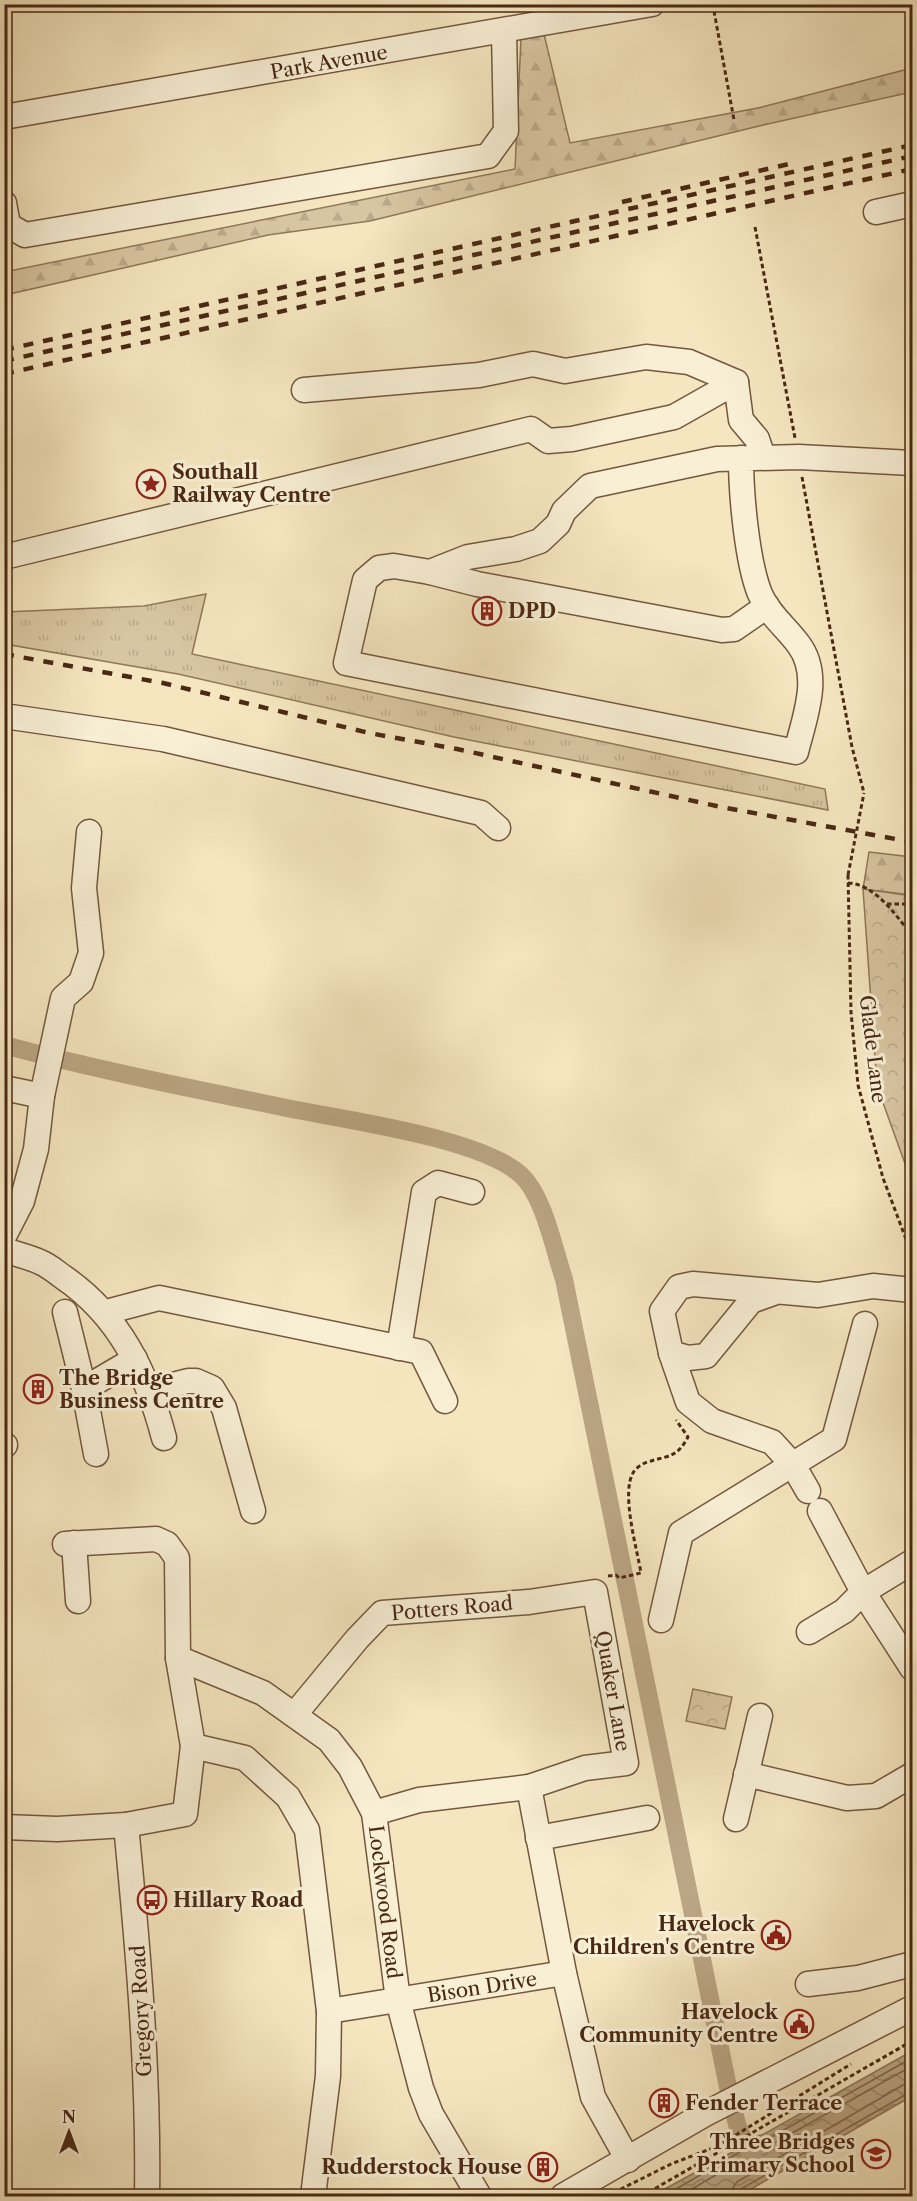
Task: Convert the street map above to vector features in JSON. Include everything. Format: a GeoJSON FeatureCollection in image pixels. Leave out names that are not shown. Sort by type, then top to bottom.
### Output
{"type":"FeatureCollection","features":[{"type":"Feature","properties":{"kind":"street","name":"Park Avenue"},"geometry":{"type":"LineString","coordinates":[[4,117],[504,32],[652,4]]}},
{"type":"Feature","properties":{"kind":"street"},"geometry":{"type":"LineString","coordinates":[[4,203],[8,225],[25,235],[488,156],[506,131],[504,32]]}},
{"type":"Feature","properties":{"kind":"street"},"geometry":{"type":"LineString","coordinates":[[876,212],[912,204]]}},
{"type":"Feature","properties":{"kind":"street"},"geometry":{"type":"LineString","coordinates":[[304,390],[479,375],[533,364],[565,371],[646,357],[689,362],[736,382]]}},
{"type":"Feature","properties":{"kind":"street"},"geometry":{"type":"LineString","coordinates":[[736,382],[741,420],[757,439],[741,490],[755,575],[761,597],[807,658],[810,690],[796,752],[346,663],[365,580],[379,568],[394,566],[430,572],[477,584],[722,630],[734,629],[767,606]]}},
{"type":"Feature","properties":{"kind":"street"},"geometry":{"type":"LineString","coordinates":[[4,557],[531,429],[548,441],[572,439],[674,417],[736,382]]}},
{"type":"Feature","properties":{"kind":"street"},"geometry":{"type":"LineString","coordinates":[[430,572],[468,557],[516,549],[540,541],[558,524],[572,502],[590,486],[717,459],[752,457],[912,463]]}},
{"type":"Feature","properties":{"kind":"street"},"geometry":{"type":"LineString","coordinates":[[4,716],[163,739],[481,813],[498,828]]}},
{"type":"Feature","properties":{"kind":"street"},"geometry":{"type":"LineString","coordinates":[[4,1236],[22,1201],[36,1149],[43,1089],[63,998],[81,982],[91,953],[84,888],[89,832]]}},
{"type":"Feature","properties":{"kind":"street"},"geometry":{"type":"LineString","coordinates":[[4,1088],[43,1089]]}},
{"type":"Feature","properties":{"kind":"street"},"geometry":{"type":"LineString","coordinates":[[399,1348],[424,1192],[438,1183],[472,1192]]}},
{"type":"Feature","properties":{"kind":"street"},"geometry":{"type":"LineString","coordinates":[[4,1250],[42,1262],[74,1284],[106,1312],[135,1359],[149,1391],[164,1438]]}},
{"type":"Feature","properties":{"kind":"street"},"geometry":{"type":"LineString","coordinates":[[912,1290],[873,1286],[818,1295],[693,1284],[679,1287],[662,1311],[671,1353],[683,1394],[688,1402],[712,1421],[772,1442],[793,1465],[863,1592],[912,1668]]}},
{"type":"Feature","properties":{"kind":"street"},"geometry":{"type":"LineString","coordinates":[[683,1394],[688,1376],[751,1301],[776,1292]]}},
{"type":"Feature","properties":{"kind":"street"},"geometry":{"type":"LineString","coordinates":[[106,1312],[159,1298],[421,1352],[445,1401]]}},
{"type":"Feature","properties":{"kind":"street"},"geometry":{"type":"LineString","coordinates":[[65,1312],[84,1389],[96,1454]]}},
{"type":"Feature","properties":{"kind":"street"},"geometry":{"type":"LineString","coordinates":[[661,1620],[681,1533],[834,1439],[865,1324]]}},
{"type":"Feature","properties":{"kind":"street"},"geometry":{"type":"LineString","coordinates":[[671,1353],[688,1358],[706,1356]]}},
{"type":"Feature","properties":{"kind":"street"},"geometry":{"type":"LineString","coordinates":[[84,1389],[135,1359]]}},
{"type":"Feature","properties":{"kind":"street"},"geometry":{"type":"LineString","coordinates":[[149,1391],[188,1381],[196,1381],[212,1388],[224,1408],[253,1510]]}},
{"type":"Feature","properties":{"kind":"street"},"geometry":{"type":"LineString","coordinates":[[4,1827],[57,1829],[126,1825],[185,1814],[193,1746],[191,1722],[178,1658],[178,1572],[172,1550],[156,1539],[145,1538],[70,1544],[78,1601]]}},
{"type":"Feature","properties":{"kind":"street"},"geometry":{"type":"LineString","coordinates":[[809,1632],[844,1611],[863,1592],[912,1562]]}},
{"type":"Feature","properties":{"kind":"street","name":"Potters Road"},"geometry":{"type":"LineString","coordinates":[[295,1714],[357,1639],[382,1613],[529,1602],[589,1593]]}},
{"type":"Feature","properties":{"kind":"street","name":"Quaker Lane"},"geometry":{"type":"LineString","coordinates":[[529,1787],[585,1768],[626,1762],[589,1593]]}},
{"type":"Feature","properties":{"kind":"street","name":"Lockwood Road"},"geometry":{"type":"LineString","coordinates":[[178,1658],[263,1693],[329,1740],[350,1767],[374,1813],[398,2000],[421,2088],[431,2114],[479,2196]]}},
{"type":"Feature","properties":{"kind":"street"},"geometry":{"type":"LineString","coordinates":[[736,1819],[760,1716]]}},
{"type":"Feature","properties":{"kind":"street"},"geometry":{"type":"LineString","coordinates":[[193,1746],[245,1758],[288,1797],[307,1830],[329,2011],[328,2076],[313,2196]]}},
{"type":"Feature","properties":{"kind":"street"},"geometry":{"type":"LineString","coordinates":[[747,1774],[848,1798],[876,1796],[912,1775]]}},
{"type":"Feature","properties":{"kind":"street"},"geometry":{"type":"LineString","coordinates":[[374,1813],[419,1800],[529,1787],[564,1973],[593,2097],[627,2160]]}},
{"type":"Feature","properties":{"kind":"street"},"geometry":{"type":"LineString","coordinates":[[538,1838],[647,1818]]}},
{"type":"Feature","properties":{"kind":"street","name":"Gregory Road"},"geometry":{"type":"LineString","coordinates":[[126,1825],[138,1948],[148,2130],[147,2196]]}},
{"type":"Feature","properties":{"kind":"street"},"geometry":{"type":"LineString","coordinates":[[808,1984],[858,1978],[912,1964]]}},
{"type":"Feature","properties":{"kind":"street","name":"Bison Drive"},"geometry":{"type":"LineString","coordinates":[[329,2011],[564,1973]]}},
{"type":"Feature","properties":{"kind":"street"},"geometry":{"type":"LineString","coordinates":[[563,2196],[705,2114],[912,2008]]}},
{"type":"Feature","properties":{"kind":"path"},"geometry":{"type":"LineString","coordinates":[[716,4],[714,11],[734,120]]}},
{"type":"Feature","properties":{"kind":"path"},"geometry":{"type":"LineString","coordinates":[[755,227],[795,441]]}},
{"type":"Feature","properties":{"kind":"path","name":"Glade Lane"},"geometry":{"type":"LineString","coordinates":[[800,468],[852,747],[864,793],[848,875],[851,1012],[858,1085],[883,1178],[912,1255]]}},
{"type":"Feature","properties":{"kind":"path"},"geometry":{"type":"LineString","coordinates":[[848,883],[857,884],[887,904],[912,936]]}},
{"type":"Feature","properties":{"kind":"path"},"geometry":{"type":"LineString","coordinates":[[887,904],[912,904]]}},
{"type":"Feature","properties":{"kind":"path"},"geometry":{"type":"LineString","coordinates":[[622,1577],[641,1573],[627,1491],[633,1472],[644,1463],[667,1459],[675,1454],[688,1437]]}},
{"type":"Feature","properties":{"kind":"path"},"geometry":{"type":"LineString","coordinates":[[642,2196],[912,2041]]}},
{"type":"Feature","properties":{"kind":"path"},"geometry":{"type":"LineString","coordinates":[[606,2196],[671,2164],[718,2146],[778,2111],[855,2061]]}},
{"type":"Feature","properties":{"kind":"green space"},"geometry":{"type":"Polygon","coordinates":[[[544,34],[570,143],[758,108],[912,68],[912,92],[759,126],[370,221],[268,235],[5,295],[4,272],[515,169],[521,38],[544,34]]]}},
{"type":"Feature","properties":{"kind":"green space"},"geometry":{"type":"Polygon","coordinates":[[[206,594],[192,654],[825,789],[828,810],[454,737],[178,674],[5,644],[5,612],[144,606],[206,594]]]}},
{"type":"Feature","properties":{"kind":"green space"},"geometry":{"type":"Polygon","coordinates":[[[869,852],[912,857],[912,895],[863,889],[869,852]]]}},
{"type":"Feature","properties":{"kind":"green space"},"geometry":{"type":"Polygon","coordinates":[[[863,889],[912,896],[912,1183],[877,1086],[863,889]]]}},
{"type":"Feature","properties":{"kind":"green space"},"geometry":{"type":"Polygon","coordinates":[[[693,1689],[732,1697],[725,1729],[686,1721],[693,1689]]]}},
{"type":"Feature","properties":{"kind":"water"},"geometry":{"type":"Polygon","coordinates":[[[912,2051],[912,2096],[739,2196],[652,2196],[736,2150],[756,2136],[762,2135],[912,2051]]]}},
{"type":"Feature","properties":{"kind":"waterway"},"geometry":{"type":"LineString","coordinates":[[4,1045],[150,1080],[415,1133],[477,1151],[502,1162],[521,1175],[529,1184],[542,1209],[564,1279],[729,2092],[738,2128],[755,2162]]}},
{"type":"Feature","properties":{"kind":"railway"},"geometry":{"type":"LineString","coordinates":[[4,350],[912,145]]}},
{"type":"Feature","properties":{"kind":"railway"},"geometry":{"type":"LineString","coordinates":[[4,361],[912,156]]}},
{"type":"Feature","properties":{"kind":"railway"},"geometry":{"type":"LineString","coordinates":[[622,202],[789,164]]}},
{"type":"Feature","properties":{"kind":"railway"},"geometry":{"type":"LineString","coordinates":[[4,374],[912,169]]}},
{"type":"Feature","properties":{"kind":"railway"},"geometry":{"type":"LineString","coordinates":[[4,654],[163,683],[369,733],[457,749],[721,807],[912,842]]}},
{"type":"Feature","properties":{"kind":"place","name":"Southall Railway Centre"},"geometry":{"type":"Point","coordinates":[151,484]}},
{"type":"Feature","properties":{"kind":"place","name":"DPD"},"geometry":{"type":"Point","coordinates":[487,611]}},
{"type":"Feature","properties":{"kind":"place","name":"The Bridge Business Centre"},"geometry":{"type":"Point","coordinates":[38,1389]}},
{"type":"Feature","properties":{"kind":"place","name":"Hillary Road"},"geometry":{"type":"Point","coordinates":[152,1900]}},
{"type":"Feature","properties":{"kind":"place","name":"Havelock Children's Centre"},"geometry":{"type":"Point","coordinates":[776,1935]}},
{"type":"Feature","properties":{"kind":"place","name":"Havelock Community Centre"},"geometry":{"type":"Point","coordinates":[799,2024]}},
{"type":"Feature","properties":{"kind":"place","name":"Fender Terrace"},"geometry":{"type":"Point","coordinates":[664,2103]}},
{"type":"Feature","properties":{"kind":"place","name":"Three Bridges Primary School"},"geometry":{"type":"Point","coordinates":[876,2154]}},
{"type":"Feature","properties":{"kind":"place","name":"Rudderstock House"},"geometry":{"type":"Point","coordinates":[543,2167]}}]}
